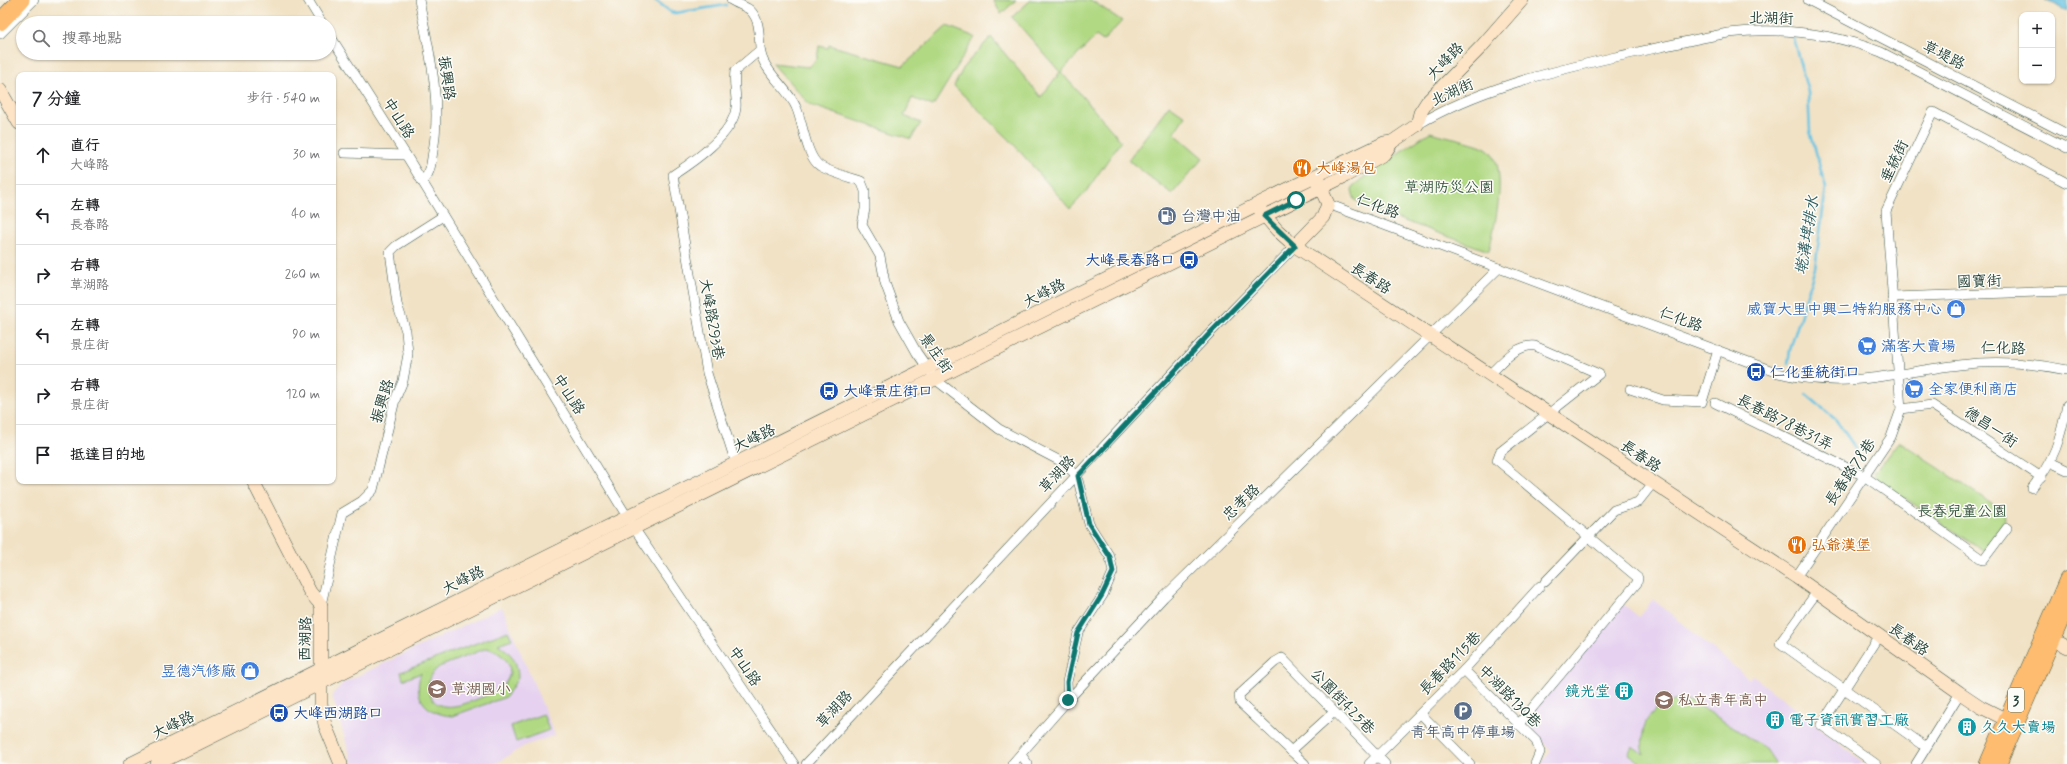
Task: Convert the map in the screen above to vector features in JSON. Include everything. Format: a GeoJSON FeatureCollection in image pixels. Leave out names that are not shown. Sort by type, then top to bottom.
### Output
{"type":"FeatureCollection","features":[{"type":"Feature","properties":{"kind":"highway"},"geometry":{"type":"LineString","coordinates":[[0,7],[7,0]]}},
{"type":"Feature","properties":{"kind":"highway"},"geometry":{"type":"LineString","coordinates":[[0,22],[21,0]]}},
{"type":"Feature","properties":{"kind":"main road","name":"3"},"geometry":{"type":"LineString","coordinates":[[1999,764],[2012,723],[2049,637],[2067,579]]}},
{"type":"Feature","properties":{"kind":"main road","name":"3"},"geometry":{"type":"LineString","coordinates":[[2049,637],[2067,607]]}},
{"type":"Feature","properties":{"kind":"main road","name":"3"},"geometry":{"type":"LineString","coordinates":[[1987,764],[2012,723]]}},
{"type":"Feature","properties":{"kind":"street"},"geometry":{"type":"LineString","coordinates":[[0,11],[10,0]]}},
{"type":"Feature","properties":{"kind":"street"},"geometry":{"type":"LineString","coordinates":[[18,16],[34,0]]}},
{"type":"Feature","properties":{"kind":"street"},"geometry":{"type":"LineString","coordinates":[[308,0],[318,16]]}},
{"type":"Feature","properties":{"kind":"street","name":"振興路"},"geometry":{"type":"LineString","coordinates":[[419,0],[434,80],[437,114],[436,138],[428,176],[422,182]]}},
{"type":"Feature","properties":{"kind":"street","name":"景庄街"},"geometry":{"type":"LineString","coordinates":[[731,0],[737,5],[749,9],[755,17],[760,30],[760,50],[764,62],[796,107],[811,152],[819,165],[860,182],[864,186],[865,209],[862,225],[880,256],[885,283],[899,321],[917,352],[936,380],[999,429],[1064,463],[1078,476]]}},
{"type":"Feature","properties":{"kind":"street","name":"大峰路"},"geometry":{"type":"LineString","coordinates":[[130,764],[321,676],[634,528],[936,380],[1264,216],[1322,189],[1384,154],[1392,142],[1416,125],[1420,113],[1427,102],[1481,47],[1522,0]]}},
{"type":"Feature","properties":{"kind":"street","name":"草堤路"},"geometry":{"type":"LineString","coordinates":[[1808,0],[2067,134]]}},
{"type":"Feature","properties":{"kind":"street"},"geometry":{"type":"LineString","coordinates":[[0,34],[16,18]]}},
{"type":"Feature","properties":{"kind":"street","name":"北湖街"},"geometry":{"type":"LineString","coordinates":[[1416,125],[1471,97],[1548,72],[1721,34],[1752,30],[1781,30],[1828,36],[1857,43],[1881,52],[2067,148]]}},
{"type":"Feature","properties":{"kind":"street","name":"中山路"},"geometry":{"type":"LineString","coordinates":[[336,45],[406,154],[634,528],[794,764]]}},
{"type":"Feature","properties":{"kind":"street","name":"大峰路293巷"},"geometry":{"type":"LineString","coordinates":[[736,464],[707,373],[673,175],[712,147],[730,123],[736,110],[735,71],[760,50]]}},
{"type":"Feature","properties":{"kind":"street"},"geometry":{"type":"LineString","coordinates":[[0,90],[16,118]]}},
{"type":"Feature","properties":{"kind":"street","name":"垂統街"},"geometry":{"type":"LineString","coordinates":[[1898,374],[1886,211],[1933,112],[2067,183]]}},
{"type":"Feature","properties":{"kind":"street","name":"大峰路"},"geometry":{"type":"LineString","coordinates":[[157,764],[321,676],[627,516],[736,464],[1256,204],[1384,144],[1392,142]]}},
{"type":"Feature","properties":{"kind":"street"},"geometry":{"type":"LineString","coordinates":[[344,153],[406,154]]}},
{"type":"Feature","properties":{"kind":"street"},"geometry":{"type":"LineString","coordinates":[[1316,176],[1328,204]]}},
{"type":"Feature","properties":{"kind":"street","name":"長春路"},"geometry":{"type":"LineString","coordinates":[[1256,204],[1264,216],[1295,246],[1796,577],[1878,637],[1960,693],[2012,723]]}},
{"type":"Feature","properties":{"kind":"street","name":"草湖路"},"geometry":{"type":"LineString","coordinates":[[806,764],[1078,476],[1211,332],[1323,217],[1328,204]]}},
{"type":"Feature","properties":{"kind":"street","name":"仁化路"},"geometry":{"type":"LineString","coordinates":[[1328,204],[1718,350],[1778,374],[1809,380],[1841,382],[1979,363],[2021,363],[2067,370]]}},
{"type":"Feature","properties":{"kind":"street","name":"振興路"},"geometry":{"type":"LineString","coordinates":[[321,605],[342,513],[367,497],[373,490],[393,407],[406,369],[408,354],[406,332],[397,304],[390,252],[396,246],[443,216]]}},
{"type":"Feature","properties":{"kind":"street","name":"忠孝路"},"geometry":{"type":"LineString","coordinates":[[1012,764],[1068,700],[1164,597],[1499,268]]}},
{"type":"Feature","properties":{"kind":"street","name":"國寶街"},"geometry":{"type":"LineString","coordinates":[[1892,297],[2067,292]]}},
{"type":"Feature","properties":{"kind":"street"},"geometry":{"type":"LineString","coordinates":[[1489,375],[1518,349],[1527,346],[1535,346],[1599,374],[1500,452],[1497,460],[1638,578],[1637,583],[1518,725]]}},
{"type":"Feature","properties":{"kind":"street"},"geometry":{"type":"LineString","coordinates":[[1630,388],[1663,400],[1710,402],[1718,350]]}},
{"type":"Feature","properties":{"kind":"street","name":"長春路78巷"},"geometry":{"type":"LineString","coordinates":[[1796,577],[1891,436],[1901,409],[1898,374]]}},
{"type":"Feature","properties":{"kind":"street","name":"長春路78巷31弄"},"geometry":{"type":"LineString","coordinates":[[1710,402],[1864,476],[1983,560],[2007,528]]}},
{"type":"Feature","properties":{"kind":"street","name":"德昌一街"},"geometry":{"type":"LineString","coordinates":[[1901,409],[1932,405],[2040,477]]}},
{"type":"Feature","properties":{"kind":"street"},"geometry":{"type":"LineString","coordinates":[[2032,488],[2050,462],[2059,443],[2067,405]]}},
{"type":"Feature","properties":{"kind":"street"},"geometry":{"type":"LineString","coordinates":[[2050,462],[2067,470]]}},
{"type":"Feature","properties":{"kind":"street"},"geometry":{"type":"LineString","coordinates":[[1068,700],[1067,682],[1078,633],[1102,595],[1113,572],[1110,557],[1089,524],[1078,476]]}},
{"type":"Feature","properties":{"kind":"street","name":"長春路115巷"},"geometry":{"type":"LineString","coordinates":[[1369,764],[1464,670],[1614,510],[1638,502],[1653,483]]}},
{"type":"Feature","properties":{"kind":"street","name":"西湖路"},"geometry":{"type":"LineString","coordinates":[[255,484],[310,592],[321,605],[321,704],[325,725],[341,764]]}},
{"type":"Feature","properties":{"kind":"street"},"geometry":{"type":"LineString","coordinates":[[1817,592],[1780,643],[1926,747]]}},
{"type":"Feature","properties":{"kind":"street"},"geometry":{"type":"LineString","coordinates":[[1876,764],[1822,725],[1846,690],[1878,637]]}},
{"type":"Feature","properties":{"kind":"street"},"geometry":{"type":"LineString","coordinates":[[2049,637],[2067,647]]}},
{"type":"Feature","properties":{"kind":"street","name":"公園街425巷"},"geometry":{"type":"LineString","coordinates":[[1291,751],[1240,703],[1239,695],[1275,662],[1282,658],[1385,764]]}},
{"type":"Feature","properties":{"kind":"street","name":"中湖路130巷"},"geometry":{"type":"LineString","coordinates":[[1464,670],[1518,725],[1536,741],[1539,746],[1540,756],[1535,764]]}},
{"type":"Feature","properties":{"kind":"street"},"geometry":{"type":"LineString","coordinates":[[1916,764],[1960,693]]}},
{"type":"Feature","properties":{"kind":"street"},"geometry":{"type":"LineString","coordinates":[[1305,764],[1291,751],[1334,712]]}},
{"type":"Feature","properties":{"kind":"street"},"geometry":{"type":"LineString","coordinates":[[1421,714],[1470,764]]}},
{"type":"Feature","properties":{"kind":"street"},"geometry":{"type":"LineString","coordinates":[[1020,755],[1028,764]]}},
{"type":"Feature","properties":{"kind":"shaded area","name":"私立青年高中"},"geometry":{"type":"Polygon","coordinates":[[[1653,599],[1749,679],[1752,675],[1865,764],[1541,764],[1551,750],[1527,725],[1526,720],[1623,604],[1639,617],[1653,599]]]}},
{"type":"Feature","properties":{"kind":"shaded area","name":"草湖國小"},"geometry":{"type":"Polygon","coordinates":[[[502,607],[555,735],[524,746],[495,764],[353,764],[332,695],[343,683],[502,607]]]}},
{"type":"Feature","properties":{"kind":"green space"},"geometry":{"type":"Polygon","coordinates":[[[993,0],[1016,0],[1001,14],[993,0]]]}},
{"type":"Feature","properties":{"kind":"green space"},"geometry":{"type":"Polygon","coordinates":[[[1031,0],[1091,0],[1122,21],[1103,41],[1096,36],[1061,72],[1121,141],[1085,193],[1070,209],[1009,139],[954,86],[965,65],[991,37],[1041,97],[1060,72],[1012,17],[1031,0]]]}},
{"type":"Feature","properties":{"kind":"green space"},"geometry":{"type":"Polygon","coordinates":[[[947,26],[975,37],[933,106],[912,98],[904,116],[921,123],[911,139],[810,105],[772,63],[809,67],[817,59],[819,46],[828,48],[829,45],[903,66],[947,26]]]}},
{"type":"Feature","properties":{"kind":"green space"},"geometry":{"type":"Polygon","coordinates":[[[1169,105],[1185,116],[1174,133],[1203,158],[1172,194],[1128,160],[1169,105]]]}},
{"type":"Feature","properties":{"kind":"green space","name":"草湖防災公園"},"geometry":{"type":"Polygon","coordinates":[[[1430,132],[1481,146],[1486,148],[1494,156],[1498,167],[1499,196],[1489,251],[1379,212],[1355,200],[1352,191],[1353,186],[1376,168],[1430,132]]]}},
{"type":"Feature","properties":{"kind":"green space","name":"長春兒童公園"},"geometry":{"type":"Polygon","coordinates":[[[1899,441],[2004,512],[2005,519],[1983,551],[1878,480],[1874,473],[1899,441]]]}},
{"type":"Feature","properties":{"kind":"green space"},"geometry":{"type":"Polygon","coordinates":[[[508,631],[512,639],[498,644],[513,658],[517,667],[518,678],[506,697],[452,716],[435,712],[424,703],[420,697],[419,690],[421,673],[403,680],[401,672],[508,631]],[[487,648],[439,667],[432,674],[429,682],[429,688],[433,699],[439,705],[460,705],[471,702],[500,689],[506,682],[510,670],[505,659],[487,648]]]}},
{"type":"Feature","properties":{"kind":"green space"},"geometry":{"type":"Polygon","coordinates":[[[1678,700],[1694,702],[1766,749],[1776,764],[1642,764],[1628,754],[1632,746],[1644,754],[1644,726],[1648,719],[1653,712],[1660,707],[1678,700]]]}},
{"type":"Feature","properties":{"kind":"green space"},"geometry":{"type":"Polygon","coordinates":[[[543,714],[549,730],[516,742],[511,726],[543,714]]]}},
{"type":"Feature","properties":{"kind":"water"},"geometry":{"type":"Polygon","coordinates":[[[2045,0],[2067,0],[2067,11],[2045,0]]]}},
{"type":"Feature","properties":{"kind":"waterway"},"geometry":{"type":"LineString","coordinates":[[655,0],[671,12],[675,13],[726,5]]}},
{"type":"Feature","properties":{"kind":"waterway","name":"墘溝埤排水"},"geometry":{"type":"LineString","coordinates":[[1788,364],[1790,350],[1815,268],[1826,188],[1810,131],[1808,92],[1793,38]]}},
{"type":"Feature","properties":{"kind":"waterway","name":"墘溝埤排水"},"geometry":{"type":"LineString","coordinates":[[1806,394],[1836,420],[1859,453]]}},
{"type":"Feature","properties":{"kind":"place","name":"大峰湯包"},"geometry":{"type":"Point","coordinates":[1302,168]}},
{"type":"Feature","properties":{"kind":"place","name":"台灣中油"},"geometry":{"type":"Point","coordinates":[1167,216]}},
{"type":"Feature","properties":{"kind":"place","name":"大峰長春路口"},"geometry":{"type":"Point","coordinates":[1189,260]}},
{"type":"Feature","properties":{"kind":"place","name":"威寶大里中興二特約服務中心"},"geometry":{"type":"Point","coordinates":[1956,309]}},
{"type":"Feature","properties":{"kind":"place","name":"滿客大賣場"},"geometry":{"type":"Point","coordinates":[1867,346]}},
{"type":"Feature","properties":{"kind":"place","name":"仁化垂統街口"},"geometry":{"type":"Point","coordinates":[1756,372]}},
{"type":"Feature","properties":{"kind":"place","name":"全家便利商店"},"geometry":{"type":"Point","coordinates":[1914,389]}},
{"type":"Feature","properties":{"kind":"place","name":"大峰景庄街口"},"geometry":{"type":"Point","coordinates":[829,391]}},
{"type":"Feature","properties":{"kind":"place","name":"弘爺漢堡"},"geometry":{"type":"Point","coordinates":[1797,545]}},
{"type":"Feature","properties":{"kind":"place","name":"昱德汽修廠"},"geometry":{"type":"Point","coordinates":[250,671]}},
{"type":"Feature","properties":{"kind":"place","name":"草湖國小"},"geometry":{"type":"Point","coordinates":[437,689]}},
{"type":"Feature","properties":{"kind":"place","name":"鏡光堂"},"geometry":{"type":"Point","coordinates":[1624,691]}},
{"type":"Feature","properties":{"kind":"place","name":"私立青年高中"},"geometry":{"type":"Point","coordinates":[1664,700]}},
{"type":"Feature","properties":{"kind":"place","name":"青年高中停車場"},"geometry":{"type":"Point","coordinates":[1463,711]}},
{"type":"Feature","properties":{"kind":"place","name":"大峰西湖路口"},"geometry":{"type":"Point","coordinates":[279,713]}},
{"type":"Feature","properties":{"kind":"place","name":"電子資訊實習工廠"},"geometry":{"type":"Point","coordinates":[1775,720]}},
{"type":"Feature","properties":{"kind":"place","name":"久久大賣場"},"geometry":{"type":"Point","coordinates":[1967,727]}},
{"type":"Feature","properties":{"kind":"route"},"geometry":{"type":"LineString","coordinates":[[1068,700],[1067,682],[1078,633],[1109,583],[1113,572],[1110,557],[1089,524],[1078,476],[1211,332],[1295,246],[1264,216],[1296,200]]}}]}
